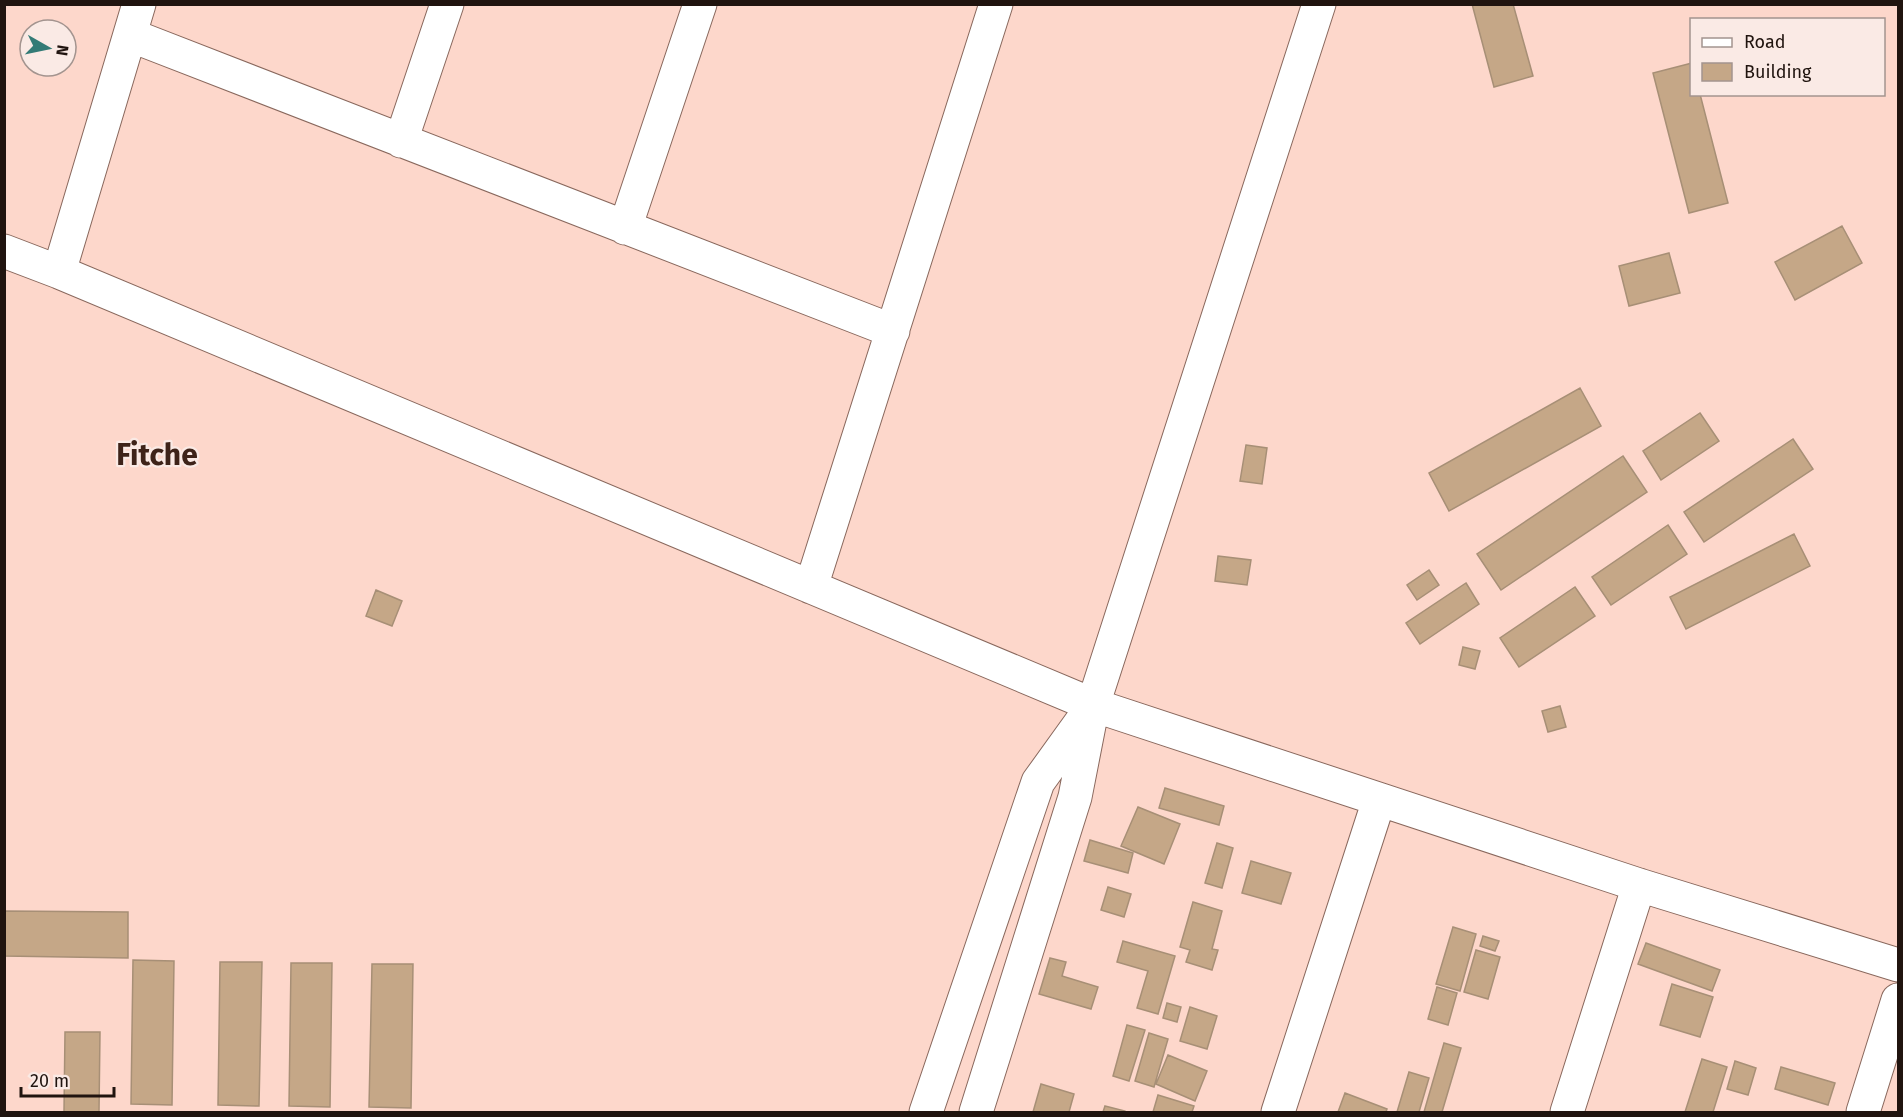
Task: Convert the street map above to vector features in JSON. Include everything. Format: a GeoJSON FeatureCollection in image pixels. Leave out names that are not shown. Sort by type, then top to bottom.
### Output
{"type":"FeatureCollection","features":[{"type":"Feature","properties":{"kind":"street"},"geometry":{"type":"LineString","coordinates":[[59,272],[139,4]]}},
{"type":"Feature","properties":{"kind":"street"},"geometry":{"type":"LineString","coordinates":[[401,141],[447,4]]}},
{"type":"Feature","properties":{"kind":"street"},"geometry":{"type":"LineString","coordinates":[[626,228],[700,4]]}},
{"type":"Feature","properties":{"kind":"street"},"geometry":{"type":"LineString","coordinates":[[811,587],[996,4]]}},
{"type":"Feature","properties":{"kind":"street"},"geometry":{"type":"LineString","coordinates":[[976,1113],[1075,797],[1093,705],[1319,4]]}},
{"type":"Feature","properties":{"kind":"street"},"geometry":{"type":"LineString","coordinates":[[130,35],[893,331]]}},
{"type":"Feature","properties":{"kind":"street"},"geometry":{"type":"LineString","coordinates":[[4,251],[1093,705],[1639,885],[1899,965]]}},
{"type":"Feature","properties":{"kind":"street"},"geometry":{"type":"LineString","coordinates":[[926,1113],[1038,782],[1093,705]]}},
{"type":"Feature","properties":{"kind":"street"},"geometry":{"type":"LineString","coordinates":[[1278,1113],[1379,800]]}},
{"type":"Feature","properties":{"kind":"street"},"geometry":{"type":"LineString","coordinates":[[1567,1113],[1639,885]]}},
{"type":"Feature","properties":{"kind":"street"},"geometry":{"type":"LineString","coordinates":[[1863,1113],[1899,1000]]}},
{"type":"Feature","properties":{"kind":"building"},"geometry":{"type":"Polygon","coordinates":[[[1472,4],[1513,4],[1533,76],[1494,87],[1472,4]]]}},
{"type":"Feature","properties":{"kind":"building"},"geometry":{"type":"Polygon","coordinates":[[[1690,64],[1690,96],[1701,96],[1728,203],[1689,213],[1653,73],[1690,64]]]}},
{"type":"Feature","properties":{"kind":"building"},"geometry":{"type":"Polygon","coordinates":[[[1842,226],[1862,263],[1795,300],[1775,262],[1842,226]]]}},
{"type":"Feature","properties":{"kind":"building"},"geometry":{"type":"Polygon","coordinates":[[[1669,253],[1680,293],[1629,306],[1619,266],[1669,253]]]}},
{"type":"Feature","properties":{"kind":"building"},"geometry":{"type":"Polygon","coordinates":[[[1580,388],[1601,426],[1449,511],[1429,473],[1580,388]]]}},
{"type":"Feature","properties":{"kind":"building"},"geometry":{"type":"Polygon","coordinates":[[[1700,413],[1719,441],[1661,480],[1643,451],[1700,413]]]}},
{"type":"Feature","properties":{"kind":"building"},"geometry":{"type":"Polygon","coordinates":[[[1793,439],[1813,469],[1704,542],[1684,512],[1793,439]]]}},
{"type":"Feature","properties":{"kind":"building"},"geometry":{"type":"Polygon","coordinates":[[[1246,445],[1267,448],[1262,484],[1240,481],[1246,445]]]}},
{"type":"Feature","properties":{"kind":"building"},"geometry":{"type":"Polygon","coordinates":[[[1623,456],[1647,492],[1501,590],[1477,554],[1623,456]]]}},
{"type":"Feature","properties":{"kind":"building"},"geometry":{"type":"Polygon","coordinates":[[[1668,525],[1687,554],[1611,605],[1592,577],[1668,525]]]}},
{"type":"Feature","properties":{"kind":"building"},"geometry":{"type":"Polygon","coordinates":[[[1794,534],[1810,566],[1686,629],[1670,597],[1794,534]]]}},
{"type":"Feature","properties":{"kind":"building"},"geometry":{"type":"Polygon","coordinates":[[[1218,556],[1251,560],[1247,585],[1215,581],[1218,556]]]}},
{"type":"Feature","properties":{"kind":"building"},"geometry":{"type":"Polygon","coordinates":[[[1429,570],[1439,585],[1417,600],[1407,585],[1429,570]]]}},
{"type":"Feature","properties":{"kind":"building"},"geometry":{"type":"Polygon","coordinates":[[[1466,583],[1479,604],[1420,644],[1406,623],[1466,583]]]}},
{"type":"Feature","properties":{"kind":"building"},"geometry":{"type":"Polygon","coordinates":[[[1575,587],[1595,616],[1519,667],[1500,638],[1575,587]]]}},
{"type":"Feature","properties":{"kind":"building"},"geometry":{"type":"Polygon","coordinates":[[[376,590],[402,601],[392,626],[366,616],[376,590]]]}},
{"type":"Feature","properties":{"kind":"building"},"geometry":{"type":"Polygon","coordinates":[[[1463,647],[1480,651],[1475,669],[1459,665],[1463,647]]]}},
{"type":"Feature","properties":{"kind":"building"},"geometry":{"type":"Polygon","coordinates":[[[1560,706],[1566,727],[1548,732],[1542,711],[1560,706]]]}},
{"type":"Feature","properties":{"kind":"building"},"geometry":{"type":"Polygon","coordinates":[[[1165,788],[1224,806],[1219,825],[1159,808],[1165,788]]]}},
{"type":"Feature","properties":{"kind":"building"},"geometry":{"type":"Polygon","coordinates":[[[1138,807],[1180,824],[1164,864],[1121,846],[1138,807]]]}},
{"type":"Feature","properties":{"kind":"building"},"geometry":{"type":"Polygon","coordinates":[[[1090,840],[1133,853],[1128,873],[1084,861],[1090,840]]]}},
{"type":"Feature","properties":{"kind":"building"},"geometry":{"type":"Polygon","coordinates":[[[1217,843],[1233,848],[1222,888],[1205,883],[1217,843]]]}},
{"type":"Feature","properties":{"kind":"building"},"geometry":{"type":"Polygon","coordinates":[[[1251,861],[1291,873],[1281,904],[1242,893],[1251,861]]]}},
{"type":"Feature","properties":{"kind":"building"},"geometry":{"type":"Polygon","coordinates":[[[1108,887],[1131,894],[1124,917],[1101,910],[1108,887]]]}},
{"type":"Feature","properties":{"kind":"building"},"geometry":{"type":"Polygon","coordinates":[[[1193,902],[1222,911],[1212,949],[1218,950],[1212,970],[1186,962],[1190,950],[1180,947],[1193,902]]]}},
{"type":"Feature","properties":{"kind":"building"},"geometry":{"type":"Polygon","coordinates":[[[4,911],[128,912],[128,958],[4,956],[4,911]]]}},
{"type":"Feature","properties":{"kind":"building"},"geometry":{"type":"Polygon","coordinates":[[[1453,927],[1476,934],[1460,991],[1436,984],[1453,927]]]}},
{"type":"Feature","properties":{"kind":"building"},"geometry":{"type":"Polygon","coordinates":[[[1483,936],[1499,941],[1495,951],[1480,946],[1483,936]]]}},
{"type":"Feature","properties":{"kind":"building"},"geometry":{"type":"Polygon","coordinates":[[[1123,941],[1175,956],[1158,1014],[1137,1008],[1148,971],[1117,962],[1123,941]]]}},
{"type":"Feature","properties":{"kind":"building"},"geometry":{"type":"Polygon","coordinates":[[[1646,943],[1720,970],[1712,991],[1638,964],[1646,943]]]}},
{"type":"Feature","properties":{"kind":"building"},"geometry":{"type":"Polygon","coordinates":[[[1476,950],[1500,957],[1488,999],[1464,992],[1476,950]]]}},
{"type":"Feature","properties":{"kind":"building"},"geometry":{"type":"Polygon","coordinates":[[[1050,958],[1066,962],[1062,976],[1098,987],[1091,1009],[1039,994],[1050,958]]]}},
{"type":"Feature","properties":{"kind":"building"},"geometry":{"type":"Polygon","coordinates":[[[133,960],[174,961],[172,1105],[131,1104],[133,960]]]}},
{"type":"Feature","properties":{"kind":"building"},"geometry":{"type":"Polygon","coordinates":[[[220,962],[262,962],[259,1106],[218,1105],[220,962]]]}},
{"type":"Feature","properties":{"kind":"building"},"geometry":{"type":"Polygon","coordinates":[[[291,963],[332,963],[330,1107],[289,1106],[291,963]]]}},
{"type":"Feature","properties":{"kind":"building"},"geometry":{"type":"Polygon","coordinates":[[[372,964],[413,964],[411,1108],[369,1107],[372,964]]]}},
{"type":"Feature","properties":{"kind":"building"},"geometry":{"type":"Polygon","coordinates":[[[1672,984],[1713,997],[1700,1037],[1660,1025],[1672,984]]]}},
{"type":"Feature","properties":{"kind":"building"},"geometry":{"type":"Polygon","coordinates":[[[1437,987],[1457,993],[1448,1025],[1428,1019],[1437,987]]]}},
{"type":"Feature","properties":{"kind":"building"},"geometry":{"type":"Polygon","coordinates":[[[1167,1003],[1181,1007],[1177,1022],[1163,1018],[1167,1003]]]}},
{"type":"Feature","properties":{"kind":"building"},"geometry":{"type":"Polygon","coordinates":[[[1190,1007],[1217,1016],[1207,1049],[1180,1041],[1190,1007]]]}},
{"type":"Feature","properties":{"kind":"building"},"geometry":{"type":"Polygon","coordinates":[[[1127,1025],[1145,1030],[1129,1081],[1113,1076],[1127,1025]]]}},
{"type":"Feature","properties":{"kind":"building"},"geometry":{"type":"Polygon","coordinates":[[[65,1032],[100,1032],[99,1112],[64,1112],[65,1032]]]}},
{"type":"Feature","properties":{"kind":"building"},"geometry":{"type":"Polygon","coordinates":[[[1149,1033],[1168,1039],[1154,1087],[1135,1081],[1149,1033]]]}},
{"type":"Feature","properties":{"kind":"building"},"geometry":{"type":"Polygon","coordinates":[[[1444,1043],[1461,1048],[1442,1112],[1424,1112],[1444,1043]]]}},
{"type":"Feature","properties":{"kind":"building"},"geometry":{"type":"Polygon","coordinates":[[[1168,1055],[1207,1071],[1195,1101],[1156,1084],[1168,1055]]]}},
{"type":"Feature","properties":{"kind":"building"},"geometry":{"type":"Polygon","coordinates":[[[1702,1059],[1727,1067],[1713,1112],[1685,1112],[1702,1059]]]}},
{"type":"Feature","properties":{"kind":"building"},"geometry":{"type":"Polygon","coordinates":[[[1735,1061],[1756,1068],[1748,1095],[1727,1089],[1735,1061]]]}},
{"type":"Feature","properties":{"kind":"building"},"geometry":{"type":"Polygon","coordinates":[[[1781,1067],[1835,1083],[1828,1105],[1775,1089],[1781,1067]]]}},
{"type":"Feature","properties":{"kind":"building"},"geometry":{"type":"Polygon","coordinates":[[[1409,1072],[1429,1078],[1419,1112],[1397,1112],[1409,1072]]]}},
{"type":"Feature","properties":{"kind":"building"},"geometry":{"type":"Polygon","coordinates":[[[1041,1084],[1074,1094],[1069,1112],[1033,1112],[1041,1084]]]}},
{"type":"Feature","properties":{"kind":"building"},"geometry":{"type":"Polygon","coordinates":[[[1345,1093],[1387,1109],[1386,1112],[1338,1112],[1345,1093]]]}},
{"type":"Feature","properties":{"kind":"building"},"geometry":{"type":"Polygon","coordinates":[[[1158,1095],[1194,1106],[1192,1112],[1153,1112],[1158,1095]]]}},
{"type":"Feature","properties":{"kind":"building"},"geometry":{"type":"Polygon","coordinates":[[[1105,1106],[1125,1111],[1125,1112],[1103,1112],[1105,1106]]]}},
{"type":"Feature","properties":{"kind":"district","name":"Fitche"},"geometry":{"type":"Point","coordinates":[157,455]}}]}
